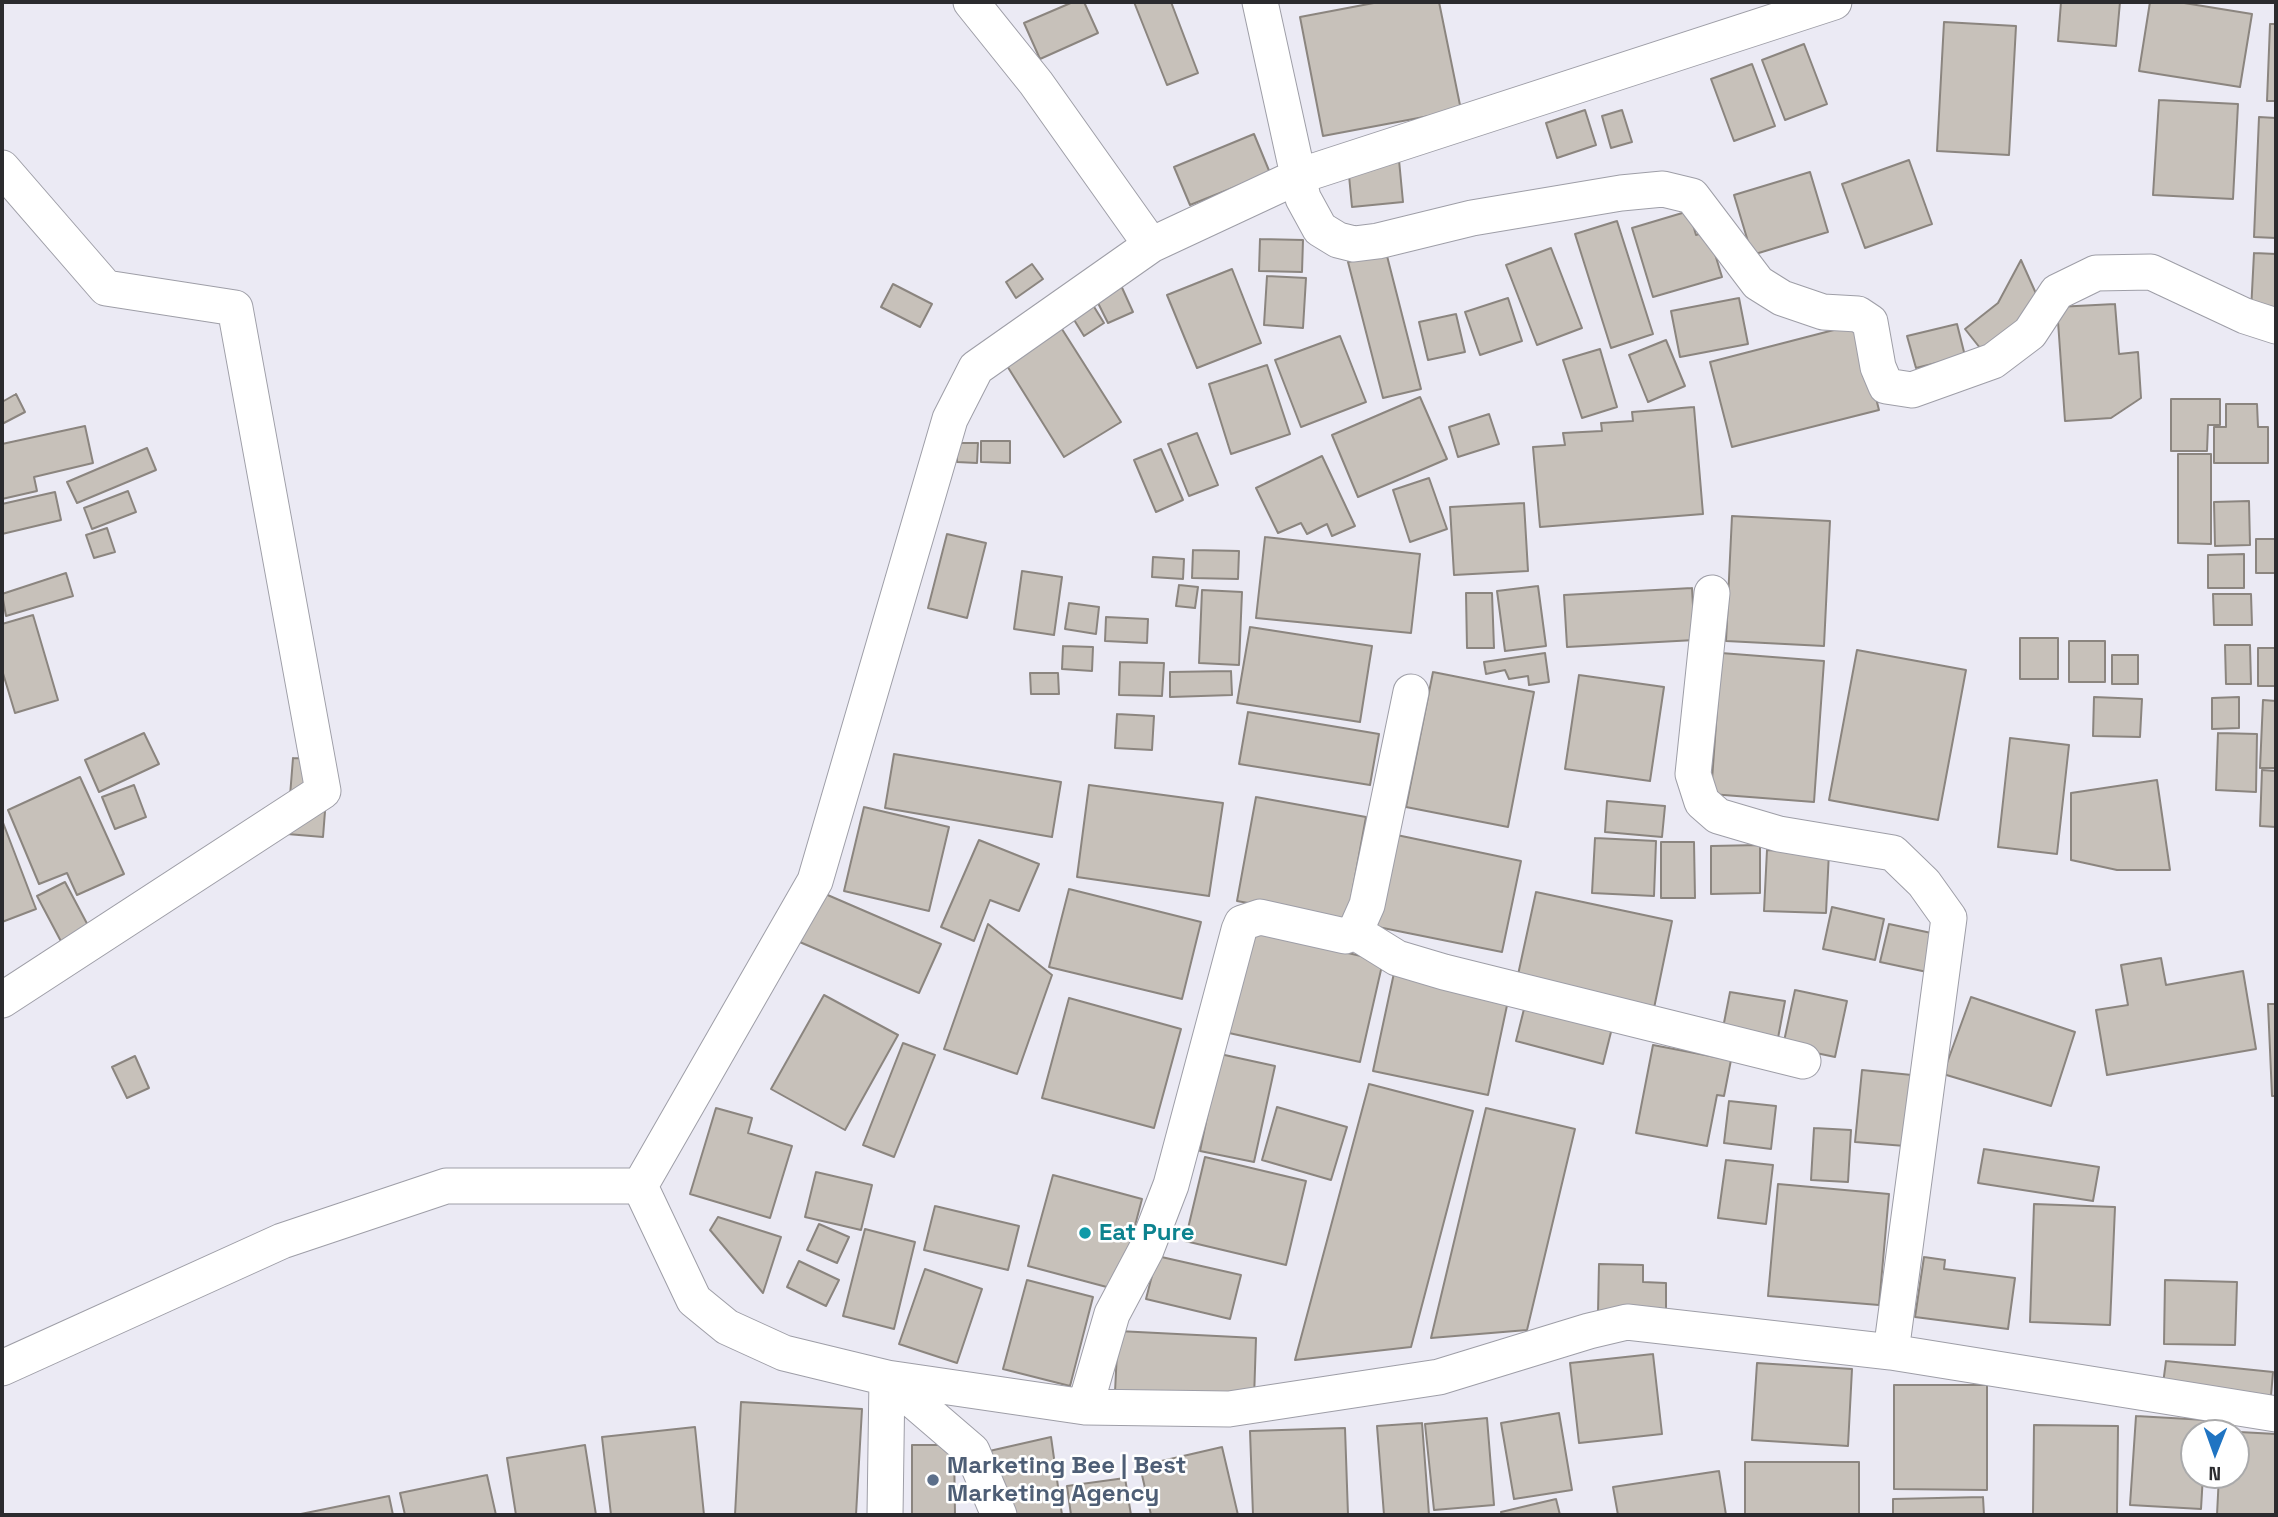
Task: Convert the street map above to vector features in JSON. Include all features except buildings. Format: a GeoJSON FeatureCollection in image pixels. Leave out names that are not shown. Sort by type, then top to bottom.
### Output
{"type":"FeatureCollection","features":[{"type":"Feature","properties":{"kind":"street"},"geometry":{"type":"LineString","coordinates":[[971,2],[1036,83],[1151,245]]}},
{"type":"Feature","properties":{"kind":"street"},"geometry":{"type":"LineString","coordinates":[[1260,2],[1307,205],[1320,229],[1338,240],[1354,244],[1472,218],[1621,193],[1663,190],[1692,196],[1758,284],[1782,298],[1823,312],[1858,314],[1870,322],[1878,367],[1886,386],[1912,390],[1993,361],[2030,333],[2057,292],[2096,273],[2151,272],[2245,316],[2276,326]]}},
{"type":"Feature","properties":{"kind":"street"},"geometry":{"type":"LineString","coordinates":[[640,1186],[815,881],[950,419],[976,368],[1151,245],[1299,176],[1834,2]]}},
{"type":"Feature","properties":{"kind":"street"},"geometry":{"type":"LineString","coordinates":[[2,168],[106,288],[235,308],[323,792],[2,1000]]}},
{"type":"Feature","properties":{"kind":"street"},"geometry":{"type":"LineString","coordinates":[[1712,593],[1693,774],[1702,802],[1717,816],[1779,834],[1893,853],[1924,883],[1949,918],[1891,1352]]}},
{"type":"Feature","properties":{"kind":"street"},"geometry":{"type":"LineString","coordinates":[[1085,1407],[1112,1314],[1146,1250],[1171,1185],[1242,923],[1260,917],[1345,936],[1355,932],[1367,905],[1411,692]]}},
{"type":"Feature","properties":{"kind":"street"},"geometry":{"type":"LineString","coordinates":[[1355,932],[1397,958],[1444,972],[1803,1061]]}},
{"type":"Feature","properties":{"kind":"street"},"geometry":{"type":"LineString","coordinates":[[2,1368],[282,1241],[446,1186],[640,1186]]}},
{"type":"Feature","properties":{"kind":"street"},"geometry":{"type":"LineString","coordinates":[[640,1186],[694,1300],[727,1327],[784,1353],[887,1378],[1085,1407],[1229,1409],[1439,1377],[1627,1322],[1891,1352],[2276,1414]]}},
{"type":"Feature","properties":{"kind":"street"},"geometry":{"type":"LineString","coordinates":[[885,1515],[887,1378]]}},
{"type":"Feature","properties":{"kind":"street"},"geometry":{"type":"LineString","coordinates":[[887,1378],[972,1451],[999,1515]]}},
{"type":"Feature","properties":{"kind":"place","name":"Eat Pure"},"geometry":{"type":"Point","coordinates":[1085,1233]}},
{"type":"Feature","properties":{"kind":"place","name":"Marketing Bee | Best Marketing Agency"},"geometry":{"type":"Point","coordinates":[933,1480]}}]}
